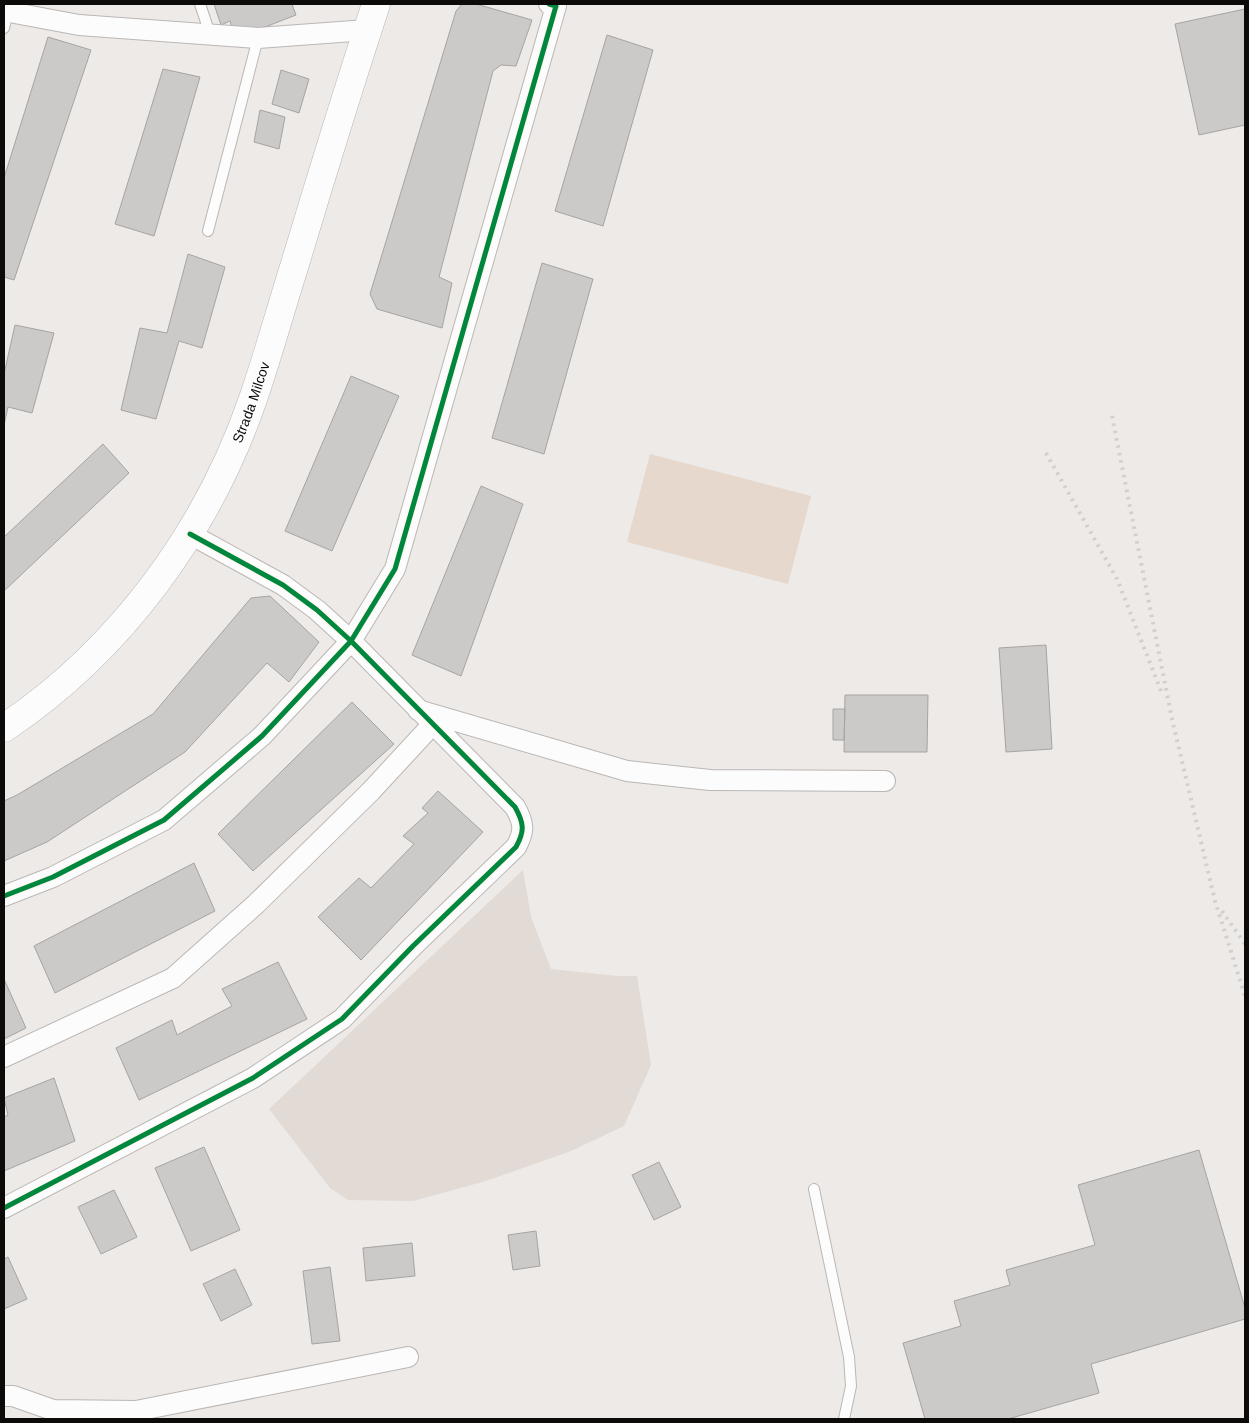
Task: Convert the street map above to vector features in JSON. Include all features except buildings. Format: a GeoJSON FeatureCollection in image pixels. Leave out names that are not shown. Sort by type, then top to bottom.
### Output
{"type":"FeatureCollection","features":[{"type":"Feature","properties":{"kind":"main road","name":"Strada Milcov"},"geometry":{"type":"LineString","coordinates":[[4,728],[103,646],[153,588],[190,534],[213,493],[254,397],[376,4]]}},
{"type":"Feature","properties":{"kind":"street"},"geometry":{"type":"LineString","coordinates":[[4,896],[54,877],[164,820],[262,736],[351,641],[395,569],[556,6],[549,4]]}},
{"type":"Feature","properties":{"kind":"street"},"geometry":{"type":"LineString","coordinates":[[5,17],[79,25],[258,38],[367,30]]}},
{"type":"Feature","properties":{"kind":"street"},"geometry":{"type":"LineString","coordinates":[[4,1208],[253,1078],[342,1019],[413,946],[516,847],[524,834],[523,821],[515,807],[416,709],[351,641],[317,610],[283,585],[190,534]]}},
{"type":"Feature","properties":{"kind":"street"},"geometry":{"type":"LineString","coordinates":[[416,709],[627,771],[710,780],[885,781]]}},
{"type":"Feature","properties":{"kind":"street"},"geometry":{"type":"LineString","coordinates":[[4,1058],[173,978],[256,904],[337,824],[432,725]]}},
{"type":"Feature","properties":{"kind":"street"},"geometry":{"type":"LineString","coordinates":[[4,1396],[14,1396],[54,1410],[136,1411],[408,1357]]}},
{"type":"Feature","properties":{"kind":"lane"},"geometry":{"type":"LineString","coordinates":[[200,4],[210,34]]}},
{"type":"Feature","properties":{"kind":"lane"},"geometry":{"type":"LineString","coordinates":[[208,231],[258,38]]}},
{"type":"Feature","properties":{"kind":"lane"},"geometry":{"type":"LineString","coordinates":[[814,1189],[849,1357],[851,1386],[847,1414],[844,1419]]}},
{"type":"Feature","properties":{"kind":"shaded area"},"geometry":{"type":"Polygon","coordinates":[[[650,454],[811,496],[788,584],[627,542],[650,454]]]}},
{"type":"Feature","properties":{"kind":"shaded area"},"geometry":{"type":"Polygon","coordinates":[[[523,870],[531,917],[551,969],[617,976],[637,976],[651,1065],[624,1126],[571,1151],[486,1181],[413,1201],[348,1200],[330,1188],[269,1109],[523,870]]]}},
{"type":"Feature","properties":{"kind":"railway"},"geometry":{"type":"LineString","coordinates":[[1112,416],[1172,719],[1215,901],[1245,996]]}},
{"type":"Feature","properties":{"kind":"railway"},"geometry":{"type":"LineString","coordinates":[[1046,453],[1117,579],[1161,691]]}},
{"type":"Feature","properties":{"kind":"railway"},"geometry":{"type":"LineString","coordinates":[[1222,911],[1245,944]]}},
{"type":"Feature","properties":{"kind":"cycle path"},"geometry":{"type":"LineString","coordinates":[[4,896],[53,877],[164,820],[262,736],[351,641],[395,569],[556,6],[549,4]]}},
{"type":"Feature","properties":{"kind":"cycle path"},"geometry":{"type":"LineString","coordinates":[[4,1208],[253,1078],[342,1019],[413,946],[516,847],[521,836],[522,822],[515,807],[351,641],[317,610],[283,585],[190,534]]}}]}
